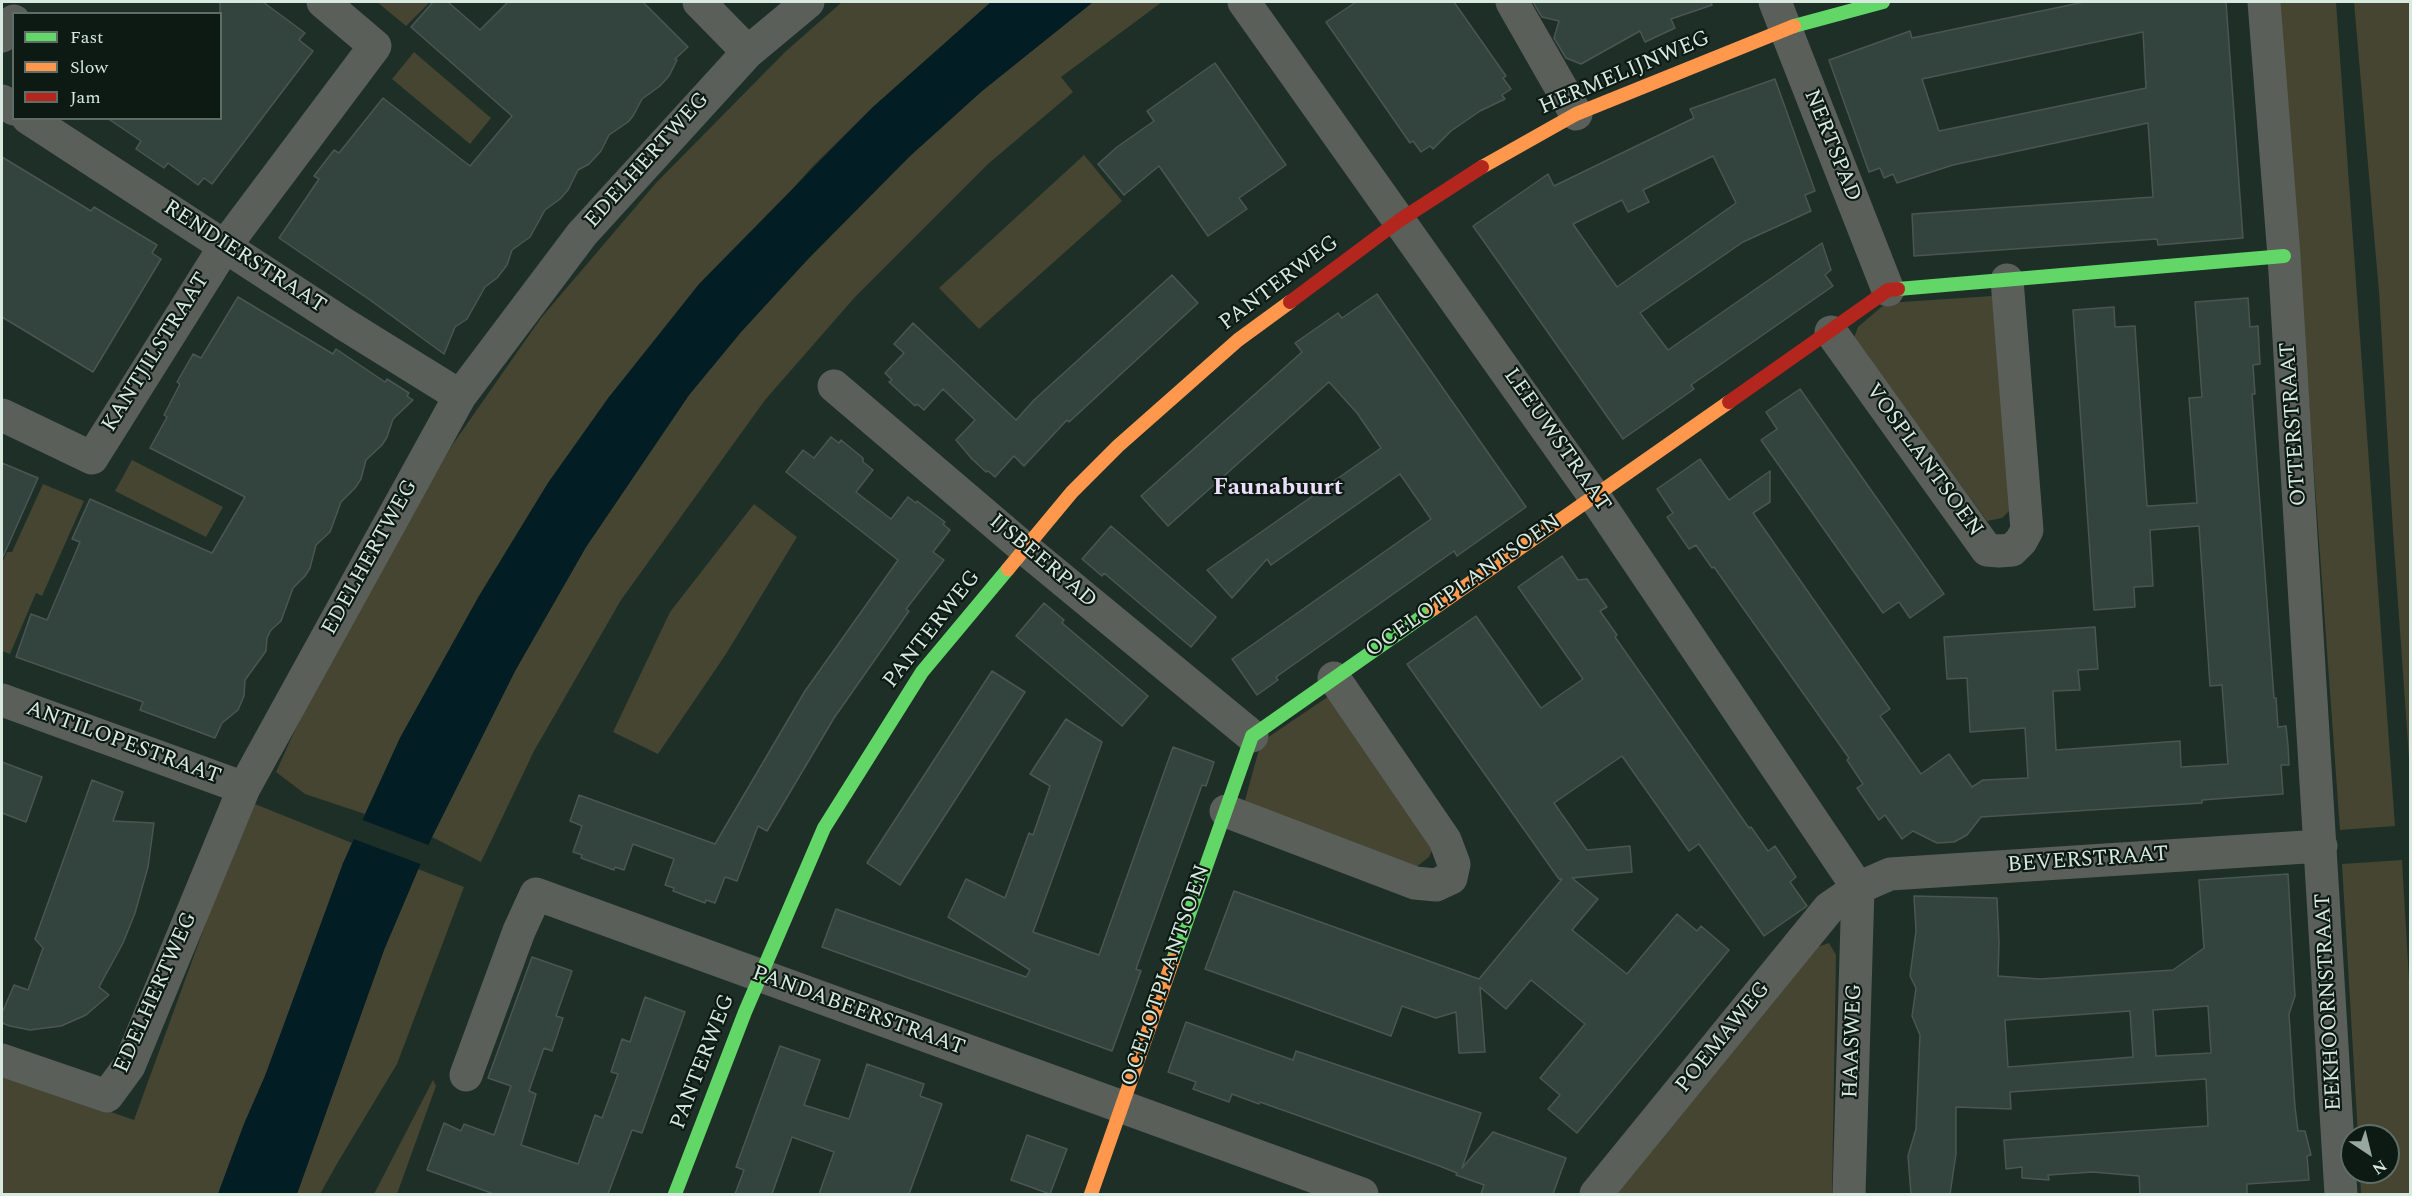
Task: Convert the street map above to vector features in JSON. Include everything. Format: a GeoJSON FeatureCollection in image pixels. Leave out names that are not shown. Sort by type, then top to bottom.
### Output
{"type":"FeatureCollection","features":[{"type":"Feature","properties":{"kind":"street","name":"KANTJILSTRAAT"},"geometry":{"type":"LineString","coordinates":[[2,415],[92,458],[225,246],[375,46],[323,2]]}},
{"type":"Feature","properties":{"kind":"street"},"geometry":{"type":"LineString","coordinates":[[699,2],[748,52]]}},
{"type":"Feature","properties":{"kind":"street","name":"EDELHERTWEG"},"geometry":{"type":"LineString","coordinates":[[2,1060],[107,1096],[129,1066],[244,788],[460,396],[582,234],[748,52],[808,2]]}},
{"type":"Feature","properties":{"kind":"street","name":"LEEUWSTRAAT"},"geometry":{"type":"LineString","coordinates":[[1244,2],[1594,496],[1858,888]]}},
{"type":"Feature","properties":{"kind":"street"},"geometry":{"type":"LineString","coordinates":[[1512,2],[1576,114]]}},
{"type":"Feature","properties":{"kind":"street","name":"HERMELIJNWEG"},"geometry":{"type":"LineString","coordinates":[[1400,220],[1470,174],[1576,114],[1780,15],[1883,2]]}},
{"type":"Feature","properties":{"kind":"street","name":"OTTERSTRAAT"},"geometry":{"type":"LineString","coordinates":[[2264,2],[2284,255],[2321,846]]}},
{"type":"Feature","properties":{"kind":"street","name":"NERTSPAD"},"geometry":{"type":"LineString","coordinates":[[1780,15],[1888,290]]}},
{"type":"Feature","properties":{"kind":"street"},"geometry":{"type":"LineString","coordinates":[[2,36],[12,24]]}},
{"type":"Feature","properties":{"kind":"street","name":"RENDIERSTRAAT"},"geometry":{"type":"LineString","coordinates":[[31,120],[460,396]]}},
{"type":"Feature","properties":{"kind":"street","name":"PANTERWEG"},"geometry":{"type":"LineString","coordinates":[[675,1194],[745,1012],[824,828],[922,672],[1072,492],[1118,446],[1238,340],[1400,220]]}},
{"type":"Feature","properties":{"kind":"street"},"geometry":{"type":"LineString","coordinates":[[1594,496],[1888,290],[2284,255]]}},
{"type":"Feature","properties":{"kind":"street","name":"VOSPLANTSOEN"},"geometry":{"type":"LineString","coordinates":[[1831,332],[1987,550],[2012,550],[2027,530],[2007,280]]}},
{"type":"Feature","properties":{"kind":"street","name":"IJSBEERPAD"},"geometry":{"type":"LineString","coordinates":[[834,386],[1024,548],[1252,736]]}},
{"type":"Feature","properties":{"kind":"street","name":"OCELOTPLANTSOEN"},"geometry":{"type":"LineString","coordinates":[[1092,1194],[1252,736],[1594,496]]}},
{"type":"Feature","properties":{"kind":"street"},"geometry":{"type":"LineString","coordinates":[[1226,811],[1415,883],[1436,885],[1451,878],[1454,864],[1445,840],[1334,678]]}},
{"type":"Feature","properties":{"kind":"street","name":"ANTILOPESTRAAT"},"geometry":{"type":"LineString","coordinates":[[2,700],[244,788]]}},
{"type":"Feature","properties":{"kind":"street","name":"BEVERSTRAAT"},"geometry":{"type":"LineString","coordinates":[[1858,888],[1890,874],[2321,846]]}},
{"type":"Feature","properties":{"kind":"street","name":"EEKHOORNSTRAAT"},"geometry":{"type":"LineString","coordinates":[[2321,846],[2342,1194]]}},
{"type":"Feature","properties":{"kind":"street","name":"POEMAWEG"},"geometry":{"type":"LineString","coordinates":[[1596,1194],[1830,908],[1858,888]]}},
{"type":"Feature","properties":{"kind":"street","name":"HAASWEG"},"geometry":{"type":"LineString","coordinates":[[1849,1194],[1858,888]]}},
{"type":"Feature","properties":{"kind":"street","name":"PANDABEERSTRAAT"},"geometry":{"type":"LineString","coordinates":[[466,1075],[519,931],[536,894],[1362,1194]]}},
{"type":"Feature","properties":{"kind":"green space"},"geometry":{"type":"Polygon","coordinates":[[[377,2],[430,2],[406,26],[377,2]]]}},
{"type":"Feature","properties":{"kind":"green space"},"geometry":{"type":"Polygon","coordinates":[[[842,2],[991,2],[873,107],[813,166],[609,397],[548,483],[479,596],[400,738],[365,814],[305,794],[276,772],[309,699],[375,577],[453,444],[541,318],[656,183],[785,52],[842,2]]]}},
{"type":"Feature","properties":{"kind":"green space"},"geometry":{"type":"Polygon","coordinates":[[[1093,2],[1162,2],[1061,77],[1073,92],[988,164],[855,297],[765,400],[621,600],[534,751],[481,862],[432,837],[515,671],[586,547],[689,395],[741,332],[808,259],[910,156],[982,91],[1093,2]]]}},
{"type":"Feature","properties":{"kind":"green space"},"geometry":{"type":"Polygon","coordinates":[[[2280,2],[2336,2],[2395,826],[2340,830],[2280,2]]]}},
{"type":"Feature","properties":{"kind":"green space"},"geometry":{"type":"Polygon","coordinates":[[[2354,2],[2410,2],[2410,772],[2379,292],[2354,2]]]}},
{"type":"Feature","properties":{"kind":"green space"},"geometry":{"type":"Polygon","coordinates":[[[414,52],[491,118],[470,144],[392,79],[414,52]]]}},
{"type":"Feature","properties":{"kind":"green space"},"geometry":{"type":"Polygon","coordinates":[[[1084,155],[1122,201],[979,329],[939,288],[1084,155]]]}},
{"type":"Feature","properties":{"kind":"green space"},"geometry":{"type":"Polygon","coordinates":[[[1992,296],[2011,509],[2002,518],[1987,521],[1854,338],[1858,327],[1886,303],[1992,296]]]}},
{"type":"Feature","properties":{"kind":"green space"},"geometry":{"type":"Polygon","coordinates":[[[132,460],[223,507],[206,537],[115,491],[132,460]]]}},
{"type":"Feature","properties":{"kind":"green space"},"geometry":{"type":"Polygon","coordinates":[[[43,484],[84,501],[42,596],[36,593],[10,654],[2,651],[2,563],[7,552],[12,552],[43,484]]]}},
{"type":"Feature","properties":{"kind":"green space"},"geometry":{"type":"Polygon","coordinates":[[[754,504],[797,537],[726,654],[658,754],[613,732],[670,612],[754,504]]]}},
{"type":"Feature","properties":{"kind":"green space"},"geometry":{"type":"Polygon","coordinates":[[[1332,694],[1434,846],[1429,857],[1411,871],[1244,804],[1261,742],[1332,694]]]}},
{"type":"Feature","properties":{"kind":"green space"},"geometry":{"type":"Polygon","coordinates":[[[250,802],[352,843],[265,1076],[218,1194],[2,1194],[2,1074],[134,1120],[250,802]]]}},
{"type":"Feature","properties":{"kind":"green space"},"geometry":{"type":"Polygon","coordinates":[[[2402,860],[2410,997],[2410,1194],[2361,1194],[2361,1184],[2400,1184],[2400,1124],[2357,1124],[2342,864],[2402,860]]]}},
{"type":"Feature","properties":{"kind":"green space"},"geometry":{"type":"Polygon","coordinates":[[[418,869],[464,887],[397,1064],[320,1194],[297,1194],[384,950],[418,869]]]}},
{"type":"Feature","properties":{"kind":"green space"},"geometry":{"type":"Polygon","coordinates":[[[1829,943],[1836,955],[1832,1194],[1613,1194],[1811,949],[1829,943]]]}},
{"type":"Feature","properties":{"kind":"green space"},"geometry":{"type":"Polygon","coordinates":[[[433,1080],[436,1086],[397,1194],[374,1194],[433,1080]]]}},
{"type":"Feature","properties":{"kind":"water"},"geometry":{"type":"Polygon","coordinates":[[[991,2],[1093,2],[982,91],[910,156],[808,259],[741,332],[689,395],[586,547],[515,671],[432,837],[384,950],[297,1194],[218,1194],[265,1076],[343,863],[400,738],[479,596],[548,483],[609,397],[699,284],[873,107],[991,2]]]}},
{"type":"Feature","properties":{"kind":"pier"},"geometry":{"type":"Polygon","coordinates":[[[360,819],[431,846],[423,865],[351,838],[360,819]]]}},
{"type":"Feature","properties":{"kind":"building"},"geometry":{"type":"Polygon","coordinates":[[[220,2],[263,2],[305,33],[299,40],[313,51],[212,184],[204,178],[198,185],[168,163],[164,168],[136,149],[141,141],[110,120],[222,120],[222,12],[220,12],[220,2]]]}},
{"type":"Feature","properties":{"kind":"building"},"geometry":{"type":"Polygon","coordinates":[[[433,2],[448,2],[480,30],[508,2],[643,2],[688,47],[675,59],[677,60],[669,76],[642,99],[628,122],[609,135],[601,151],[589,164],[578,170],[568,190],[545,210],[530,237],[512,250],[507,265],[497,278],[485,287],[467,319],[455,327],[444,354],[279,238],[319,179],[314,176],[334,150],[339,153],[383,98],[470,166],[512,116],[411,27],[433,2]]]}},
{"type":"Feature","properties":{"kind":"building"},"geometry":{"type":"Polygon","coordinates":[[[1356,2],[1454,2],[1506,76],[1503,78],[1511,89],[1502,95],[1505,99],[1480,111],[1451,131],[1433,149],[1430,146],[1421,152],[1413,141],[1410,143],[1326,22],[1356,2]]]}},
{"type":"Feature","properties":{"kind":"building"},"geometry":{"type":"Polygon","coordinates":[[[1533,2],[1711,2],[1712,5],[1671,19],[1675,28],[1645,42],[1640,31],[1581,64],[1566,58],[1554,38],[1559,21],[1542,17],[1533,2]]]}},
{"type":"Feature","properties":{"kind":"building"},"geometry":{"type":"Polygon","coordinates":[[[2084,2],[2226,2],[2243,238],[2158,245],[2157,239],[1914,256],[1912,214],[2153,197],[2148,123],[1953,165],[1897,183],[1893,174],[1884,178],[1880,168],[1869,172],[1829,60],[1910,31],[1912,38],[2084,2]],[[2143,32],[1922,79],[1939,131],[2146,88],[2143,32]]]}},
{"type":"Feature","properties":{"kind":"building"},"geometry":{"type":"Polygon","coordinates":[[[1215,63],[1286,165],[1239,198],[1247,209],[1208,236],[1159,166],[1124,195],[1098,164],[1117,147],[1154,121],[1147,111],[1215,63]]]}},
{"type":"Feature","properties":{"kind":"building"},"geometry":{"type":"Polygon","coordinates":[[[1775,79],[1815,191],[1805,195],[1811,211],[1743,242],[1640,313],[1668,350],[1822,243],[1831,270],[1825,275],[1833,286],[1691,385],[1694,389],[1623,439],[1473,226],[1548,174],[1554,186],[1694,118],[1690,109],[1775,79]],[[1713,156],[1643,190],[1649,202],[1628,212],[1622,200],[1573,224],[1617,287],[1736,203],[1713,156]]]}},
{"type":"Feature","properties":{"kind":"building"},"geometry":{"type":"Polygon","coordinates":[[[2,157],[91,211],[94,207],[157,245],[152,253],[161,259],[93,372],[2,317],[2,157]]]}},
{"type":"Feature","properties":{"kind":"building"},"geometry":{"type":"Polygon","coordinates":[[[1172,275],[1198,303],[1069,422],[1067,420],[1024,466],[1014,456],[995,477],[972,459],[956,440],[975,420],[943,389],[924,410],[917,404],[915,406],[889,382],[892,380],[885,373],[904,353],[894,344],[913,323],[1016,420],[1034,400],[1172,275]]]}},
{"type":"Feature","properties":{"kind":"building"},"geometry":{"type":"Polygon","coordinates":[[[1377,294],[1526,507],[1457,556],[1454,551],[1276,677],[1278,680],[1257,695],[1232,659],[1431,519],[1400,474],[1271,565],[1267,559],[1232,598],[1207,570],[1381,448],[1357,413],[1329,382],[1168,526],[1141,496],[1302,352],[1295,343],[1338,313],[1342,318],[1377,294]]]}},
{"type":"Feature","properties":{"kind":"building"},"geometry":{"type":"Polygon","coordinates":[[[238,297],[333,354],[336,349],[385,382],[387,379],[409,393],[407,396],[413,400],[393,419],[382,445],[366,460],[361,479],[341,502],[330,532],[316,545],[310,568],[293,588],[281,621],[271,630],[267,638],[266,651],[245,680],[244,696],[238,710],[222,723],[215,738],[140,710],[143,702],[16,657],[31,614],[47,620],[80,542],[72,539],[90,499],[212,553],[245,497],[150,448],[167,417],[164,415],[180,384],[177,382],[193,354],[201,358],[238,297]]]}},
{"type":"Feature","properties":{"kind":"building"},"geometry":{"type":"Polygon","coordinates":[[[2248,298],[2250,327],[2258,326],[2260,364],[2253,365],[2255,394],[2252,394],[2274,698],[2276,698],[2278,727],[2286,726],[2288,745],[2289,765],[2281,765],[2283,794],[2202,800],[2202,803],[1981,817],[1967,835],[1954,842],[1937,843],[1913,831],[1902,839],[1885,815],[1879,820],[1857,788],[1863,784],[1847,760],[1849,758],[1714,567],[1712,568],[1696,545],[1689,549],[1667,517],[1673,513],[1657,489],[1700,459],[1729,500],[1770,471],[1770,502],[1753,513],[1890,709],[1880,716],[1921,774],[1949,754],[1972,787],[1983,780],[2028,778],[2025,728],[1970,732],[1967,678],[1947,679],[1944,637],[2095,627],[2098,669],[2078,670],[2080,690],[2053,691],[2056,750],[2180,741],[2181,767],[2228,764],[2222,685],[2210,686],[2199,526],[2150,530],[2153,586],[2134,587],[2135,607],[2094,610],[2073,310],[2114,307],[2115,327],[2135,326],[2147,506],[2197,503],[2189,398],[2202,397],[2195,302],[2248,298]]]}},
{"type":"Feature","properties":{"kind":"building"},"geometry":{"type":"Polygon","coordinates":[[[1800,389],[1944,594],[1910,618],[1899,602],[1883,613],[1761,440],[1777,429],[1766,412],[1800,389]]]}},
{"type":"Feature","properties":{"kind":"building"},"geometry":{"type":"Polygon","coordinates":[[[831,437],[839,443],[841,440],[863,458],[863,462],[873,470],[856,492],[891,519],[908,497],[945,522],[943,524],[950,530],[933,552],[944,560],[906,609],[909,611],[834,718],[767,831],[758,826],[737,881],[725,877],[715,903],[706,900],[705,903],[673,891],[674,888],[665,885],[674,859],[633,844],[624,870],[615,867],[614,870],[581,858],[582,855],[573,852],[582,826],[570,821],[579,795],[715,844],[805,691],[898,560],[786,472],[803,450],[814,458],[831,437]]]}},
{"type":"Feature","properties":{"kind":"building"},"geometry":{"type":"Polygon","coordinates":[[[2,463],[38,478],[2,559],[2,463]]]}},
{"type":"Feature","properties":{"kind":"building"},"geometry":{"type":"Polygon","coordinates":[[[1111,526],[1216,617],[1191,647],[1104,573],[1102,576],[1082,559],[1111,526]]]}},
{"type":"Feature","properties":{"kind":"building"},"geometry":{"type":"Polygon","coordinates":[[[1562,556],[1578,580],[1587,579],[1607,607],[1600,611],[1617,635],[1615,637],[1749,828],[1751,827],[1768,851],[1775,846],[1796,877],[1790,882],[1807,906],[1764,936],[1699,844],[1689,851],[1622,756],[1554,803],[1587,850],[1630,846],[1632,872],[1572,878],[1598,899],[1572,930],[1627,974],[1677,914],[1697,931],[1701,926],[1729,950],[1577,1133],[1548,1109],[1560,1095],[1540,1078],[1585,1024],[1531,980],[1506,1009],[1480,987],[1485,1052],[1459,1053],[1456,1012],[1436,1018],[1402,1006],[1391,1036],[1205,969],[1234,891],[1479,979],[1562,879],[1559,879],[1407,664],[1476,616],[1541,708],[1583,679],[1518,587],[1562,556]]]}},
{"type":"Feature","properties":{"kind":"building"},"geometry":{"type":"Polygon","coordinates":[[[1044,603],[1064,620],[1062,623],[1148,696],[1122,726],[1016,636],[1044,603]]]}},
{"type":"Feature","properties":{"kind":"building"},"geometry":{"type":"Polygon","coordinates":[[[992,671],[1025,692],[900,885],[867,863],[992,671]]]}},
{"type":"Feature","properties":{"kind":"building"},"geometry":{"type":"Polygon","coordinates":[[[1066,719],[1102,742],[1033,932],[1099,955],[1173,747],[1214,762],[1206,786],[1202,785],[1136,969],[1141,971],[1112,1051],[822,947],[836,909],[1026,977],[1030,970],[948,917],[966,879],[1005,898],[1029,833],[1033,835],[1050,786],[1030,774],[1066,719]]]}},
{"type":"Feature","properties":{"kind":"building"},"geometry":{"type":"Polygon","coordinates":[[[2,762],[42,777],[26,822],[2,813],[2,762]]]}},
{"type":"Feature","properties":{"kind":"building"},"geometry":{"type":"Polygon","coordinates":[[[92,780],[123,792],[113,821],[154,823],[148,867],[135,913],[123,943],[99,987],[109,995],[86,1015],[61,1026],[30,1030],[10,1026],[2,1023],[2,1013],[14,985],[28,990],[43,948],[35,939],[92,780]]]}},
{"type":"Feature","properties":{"kind":"building"},"geometry":{"type":"Polygon","coordinates":[[[2288,874],[2295,996],[2289,1014],[2295,1107],[2298,1131],[2305,1131],[2311,1155],[2307,1156],[2309,1180],[2247,1184],[2247,1194],[2140,1194],[2139,1176],[2093,1172],[2048,1175],[2049,1180],[2022,1178],[2022,1167],[2006,1169],[2004,1140],[2208,1126],[2206,1079],[2010,1092],[2011,1109],[1956,1107],[1956,1154],[1950,1194],[1911,1194],[1908,1156],[1916,1129],[1920,1035],[1912,1016],[1916,988],[1910,976],[1916,931],[1914,896],[1997,898],[1998,976],[2040,979],[2173,970],[2204,948],[2199,880],[2288,874]],[[2208,1006],[2153,1010],[2156,1056],[2211,1053],[2208,1006]],[[2130,1011],[2005,1020],[2008,1067],[2133,1057],[2130,1011]]]}},
{"type":"Feature","properties":{"kind":"building"},"geometry":{"type":"Polygon","coordinates":[[[532,957],[572,971],[556,1016],[563,1018],[552,1051],[544,1048],[529,1091],[536,1094],[521,1145],[578,1164],[595,1115],[602,1118],[618,1074],[611,1072],[622,1039],[630,1042],[645,997],[685,1012],[642,1133],[632,1130],[608,1194],[494,1194],[427,1170],[444,1123],[461,1131],[464,1124],[494,1135],[511,1086],[488,1078],[532,957]]]}},
{"type":"Feature","properties":{"kind":"building"},"geometry":{"type":"Polygon","coordinates":[[[1186,1022],[1293,1060],[1296,1051],[1481,1113],[1462,1168],[1493,1132],[1566,1158],[1553,1194],[1481,1194],[1484,1185],[1437,1165],[1260,1102],[1259,1104],[1232,1094],[1229,1102],[1193,1089],[1196,1082],[1168,1072],[1186,1022]]]}},
{"type":"Feature","properties":{"kind":"building"},"geometry":{"type":"Polygon","coordinates":[[[780,1046],[820,1060],[804,1105],[849,1119],[867,1064],[924,1084],[920,1096],[942,1104],[909,1194],[819,1194],[834,1152],[792,1137],[772,1194],[735,1194],[744,1170],[736,1167],[780,1046]]]}},
{"type":"Feature","properties":{"kind":"building"},"geometry":{"type":"Polygon","coordinates":[[[1027,1135],[1067,1149],[1050,1194],[1011,1180],[1027,1135]]]}},
{"type":"Feature","properties":{"kind":"traffic: fast"},"geometry":{"type":"LineString","coordinates":[[1794,26],[1883,2]]}},
{"type":"Feature","properties":{"kind":"traffic: fast"},"geometry":{"type":"LineString","coordinates":[[1898,289],[2284,256]]}},
{"type":"Feature","properties":{"kind":"traffic: fast"},"geometry":{"type":"LineString","coordinates":[[675,1194],[745,1012],[824,828],[922,672],[1008,569]]}},
{"type":"Feature","properties":{"kind":"traffic: fast"},"geometry":{"type":"LineString","coordinates":[[1173,960],[1252,736],[1433,609]]}},
{"type":"Feature","properties":{"kind":"traffic: slow"},"geometry":{"type":"LineString","coordinates":[[1482,167],[1576,114],[1794,26]]}},
{"type":"Feature","properties":{"kind":"traffic: slow"},"geometry":{"type":"LineString","coordinates":[[1008,569],[1072,492],[1118,446],[1238,340],[1290,302]]}},
{"type":"Feature","properties":{"kind":"traffic: slow"},"geometry":{"type":"LineString","coordinates":[[1433,609],[1729,402]]}},
{"type":"Feature","properties":{"kind":"traffic: slow"},"geometry":{"type":"LineString","coordinates":[[1091,1194],[1173,960]]}},
{"type":"Feature","properties":{"kind":"traffic: jam"},"geometry":{"type":"LineString","coordinates":[[1290,302],[1400,220],[1482,167]]}},
{"type":"Feature","properties":{"kind":"traffic: jam"},"geometry":{"type":"LineString","coordinates":[[1729,402],[1888,290],[1898,289]]}},
{"type":"Feature","properties":{"kind":"district","name":"Faunabuurt"},"geometry":{"type":"Point","coordinates":[1278,489]}}]}
